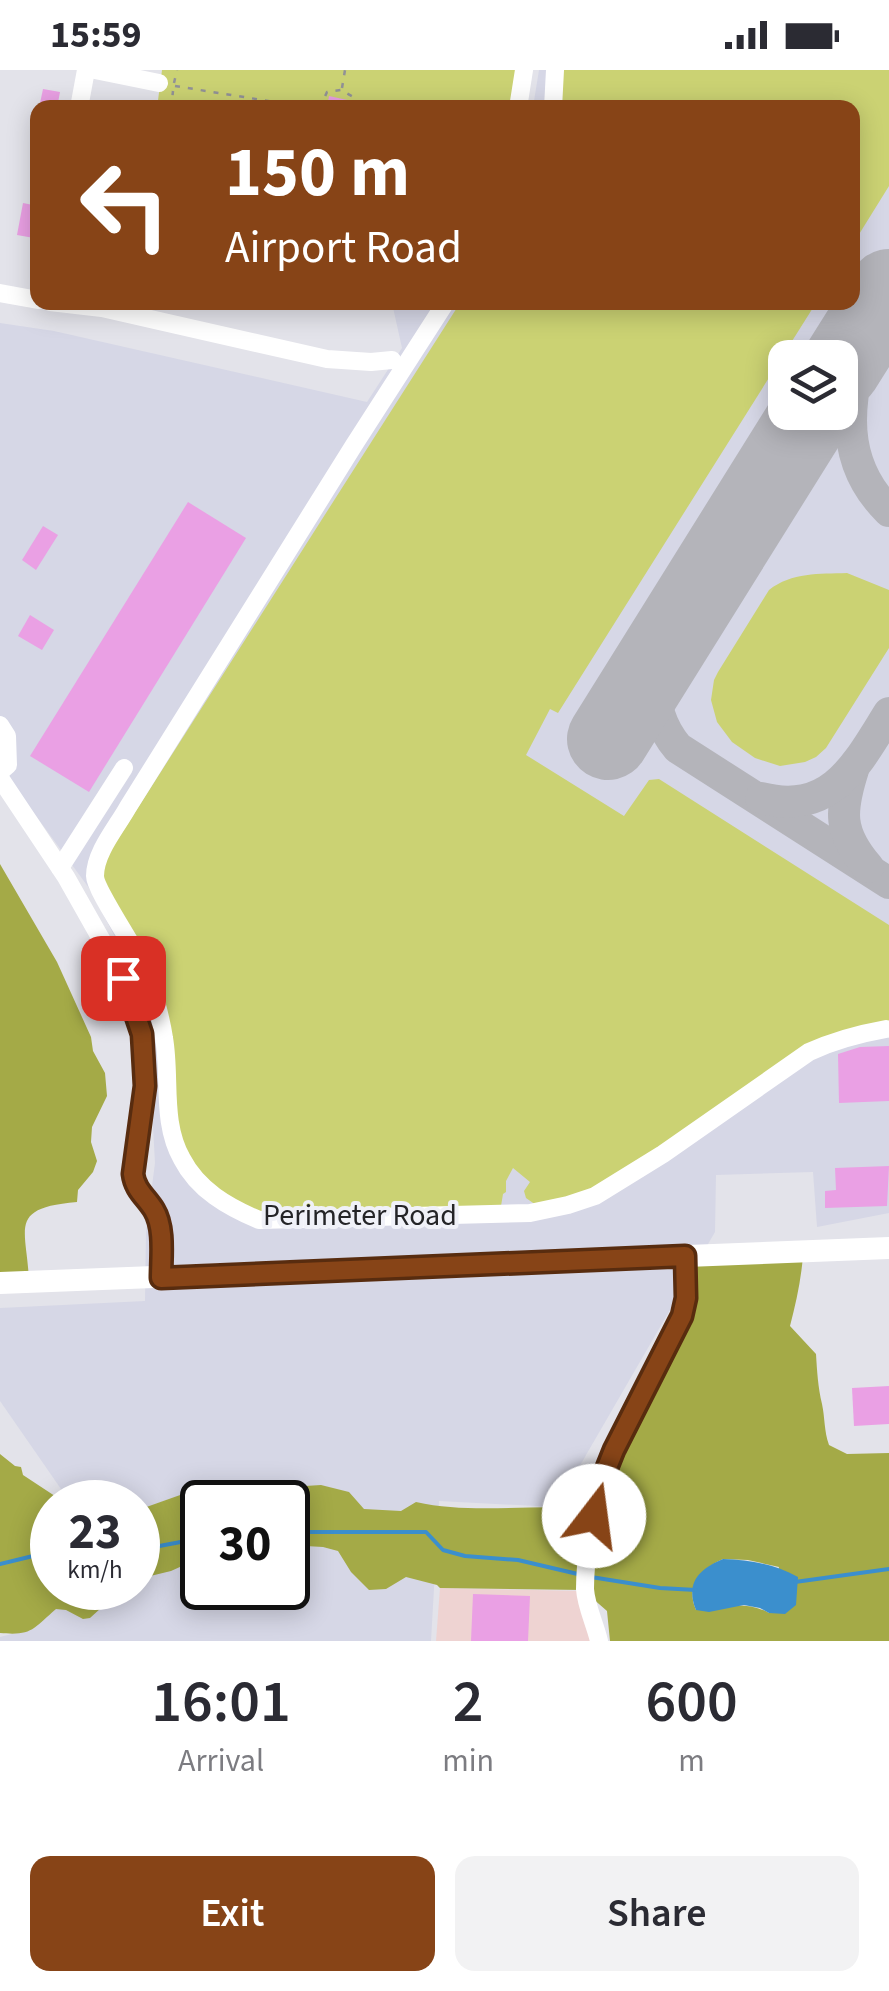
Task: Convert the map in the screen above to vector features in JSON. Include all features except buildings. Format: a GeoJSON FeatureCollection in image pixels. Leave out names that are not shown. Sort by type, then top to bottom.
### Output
{"type":"FeatureCollection","features":[{"type":"Feature","properties":{"kind":"main road"},"geometry":{"type":"LineString","coordinates":[[0,1284],[889,1248]]}},
{"type":"Feature","properties":{"kind":"street"},"geometry":{"type":"LineString","coordinates":[[81,100],[86,70]]}},
{"type":"Feature","properties":{"kind":"street"},"geometry":{"type":"LineString","coordinates":[[95,70],[166,85]]}},
{"type":"Feature","properties":{"kind":"street"},"geometry":{"type":"LineString","coordinates":[[519,100],[524,70]]}},
{"type":"Feature","properties":{"kind":"street"},"geometry":{"type":"LineString","coordinates":[[553,100],[555,70]]}},
{"type":"Feature","properties":{"kind":"street"},"geometry":{"type":"LineString","coordinates":[[0,294],[30,299]]}},
{"type":"Feature","properties":{"kind":"street"},"geometry":{"type":"LineString","coordinates":[[111,310],[327,360],[392,360]]}},
{"type":"Feature","properties":{"kind":"street","name":"Perimeter Road"},"geometry":{"type":"LineString","coordinates":[[441,310],[98,860],[94,880],[148,974],[164,1038],[168,1113],[182,1160],[212,1195],[259,1220],[530,1212],[595,1196],[663,1154],[809,1052],[834,1040],[886,1029]]}},
{"type":"Feature","properties":{"kind":"street"},"geometry":{"type":"LineString","coordinates":[[0,725],[7,736],[8,765],[0,775],[60,868],[123,978],[142,1034],[145,1086],[133,1174],[134,1185],[155,1211],[158,1221],[161,1278]]}},
{"type":"Feature","properties":{"kind":"street"},"geometry":{"type":"LineString","coordinates":[[60,868],[124,768]]}},
{"type":"Feature","properties":{"kind":"street"},"geometry":{"type":"LineString","coordinates":[[598,1641],[586,1594],[597,1498],[614,1450],[682,1316],[686,1298],[685,1256]]}},
{"type":"Feature","properties":{"kind":"path"},"geometry":{"type":"LineString","coordinates":[[342,90],[345,70]]}},
{"type":"Feature","properties":{"kind":"path"},"geometry":{"type":"LineString","coordinates":[[166,85],[261,100]]}},
{"type":"Feature","properties":{"kind":"path"},"geometry":{"type":"LineString","coordinates":[[324,100],[328,92],[342,90],[355,100]]}},
{"type":"Feature","properties":{"kind":"shaded area"},"geometry":{"type":"Polygon","coordinates":[[[539,70],[889,70],[889,1213],[817,1227],[813,1172],[716,1175],[715,1232],[556,1507],[439,1501],[431,1641],[0,1641],[0,1637],[35,1628],[38,1610],[160,1610],[160,1480],[55,1480],[0,1401],[0,1308],[145,1301],[146,1232],[155,1163],[149,1054],[132,969],[89,888],[0,767],[0,323],[54,331],[367,402],[402,348],[394,310],[860,310],[860,100],[534,100],[539,70]]]}},
{"type":"Feature","properties":{"kind":"shaded area"},"geometry":{"type":"Polygon","coordinates":[[[440,1588],[583,1591],[597,1641],[436,1641],[440,1588]]]}},
{"type":"Feature","properties":{"kind":"green space"},"geometry":{"type":"Polygon","coordinates":[[[162,70],[519,70],[514,100],[158,100],[162,70]]]}},
{"type":"Feature","properties":{"kind":"green space"},"geometry":{"type":"Polygon","coordinates":[[[563,70],[889,70],[889,186],[860,233],[860,100],[561,100],[563,70]]]}},
{"type":"Feature","properties":{"kind":"green space"},"geometry":{"type":"Polygon","coordinates":[[[456,310],[812,310],[793,340],[768,340],[768,379],[558,713],[550,709],[526,755],[624,816],[649,780],[659,779],[889,925],[889,1024],[860,1028],[593,1192],[536,1205],[526,1198],[524,1191],[530,1182],[513,1168],[501,1206],[260,1212],[239,1205],[203,1179],[179,1136],[171,1037],[103,885],[104,861],[456,310]]]}},
{"type":"Feature","properties":{"kind":"green space"},"geometry":{"type":"Polygon","coordinates":[[[847,573],[889,590],[889,648],[826,748],[816,757],[780,766],[755,758],[732,742],[717,722],[711,700],[714,680],[769,590],[796,577],[847,573]]]}},
{"type":"Feature","properties":{"kind":"green space"},"geometry":{"type":"Polygon","coordinates":[[[0,864],[57,962],[105,1073],[107,1096],[92,1127],[91,1142],[97,1161],[78,1190],[77,1202],[40,1209],[31,1216],[25,1234],[29,1281],[0,1284],[0,864]]]}},
{"type":"Feature","properties":{"kind":"green space"},"geometry":{"type":"Polygon","coordinates":[[[803,1256],[790,1326],[816,1354],[829,1445],[847,1454],[889,1453],[889,1641],[610,1641],[607,1611],[583,1590],[440,1588],[406,1577],[386,1589],[369,1590],[338,1551],[310,1546],[310,1486],[349,1492],[364,1509],[401,1511],[416,1502],[460,1508],[592,1509],[682,1316],[684,1258],[803,1256]],[[723,1559],[697,1579],[692,1593],[696,1610],[743,1606],[769,1613],[779,1567],[723,1559]]]}},
{"type":"Feature","properties":{"kind":"green space"},"geometry":{"type":"Polygon","coordinates":[[[0,1454],[21,1467],[23,1475],[31,1480],[30,1610],[55,1610],[31,1630],[0,1633],[0,1454]]]}},
{"type":"Feature","properties":{"kind":"green space"},"geometry":{"type":"Polygon","coordinates":[[[180,1495],[180,1567],[160,1574],[160,1502],[180,1495]]]}},
{"type":"Feature","properties":{"kind":"green space"},"geometry":{"type":"Polygon","coordinates":[[[66,1610],[99,1610],[83,1619],[66,1610]]]}},
{"type":"Feature","properties":{"kind":"water"},"geometry":{"type":"Polygon","coordinates":[[[723,1559],[762,1564],[798,1577],[796,1605],[785,1614],[744,1605],[709,1612],[696,1610],[692,1592],[696,1578],[723,1559]]]}},
{"type":"Feature","properties":{"kind":"waterway"},"geometry":{"type":"LineString","coordinates":[[310,1532],[426,1532],[443,1550],[465,1556],[518,1560],[582,1575]]}},
{"type":"Feature","properties":{"kind":"waterway"},"geometry":{"type":"LineString","coordinates":[[160,1546],[180,1542]]}},
{"type":"Feature","properties":{"kind":"waterway"},"geometry":{"type":"LineString","coordinates":[[0,1564],[30,1557]]}},
{"type":"Feature","properties":{"kind":"waterway"},"geometry":{"type":"LineString","coordinates":[[795,1582],[889,1569]]}},
{"type":"Feature","properties":{"kind":"waterway"},"geometry":{"type":"LineString","coordinates":[[591,1577],[696,1590]]}},
{"type":"Feature","properties":{"kind":"taxiway"},"geometry":{"type":"LineString","coordinates":[[870,321],[853,396],[853,444],[871,490],[889,511]]}},
{"type":"Feature","properties":{"kind":"taxiway"},"geometry":{"type":"LineString","coordinates":[[653,664],[658,709],[678,748],[889,883]]}},
{"type":"Feature","properties":{"kind":"taxiway"},"geometry":{"type":"LineString","coordinates":[[761,798],[786,802],[824,792],[853,767],[889,713]]}},
{"type":"Feature","properties":{"kind":"taxiway"},"geometry":{"type":"LineString","coordinates":[[853,770],[844,821],[851,843],[868,867]]}},
{"type":"Feature","properties":{"kind":"runway"},"geometry":{"type":"LineString","coordinates":[[858,340],[889,290]]}},
{"type":"Feature","properties":{"kind":"runway"},"geometry":{"type":"LineString","coordinates":[[608,739],[801,430]]}},
{"type":"Feature","properties":{"kind":"route"},"geometry":{"type":"LineString","coordinates":[[123,978],[142,1034],[145,1086],[134,1185],[155,1211],[158,1221],[161,1278],[685,1256],[686,1298],[678,1328],[614,1450],[594,1516]]}}]}
